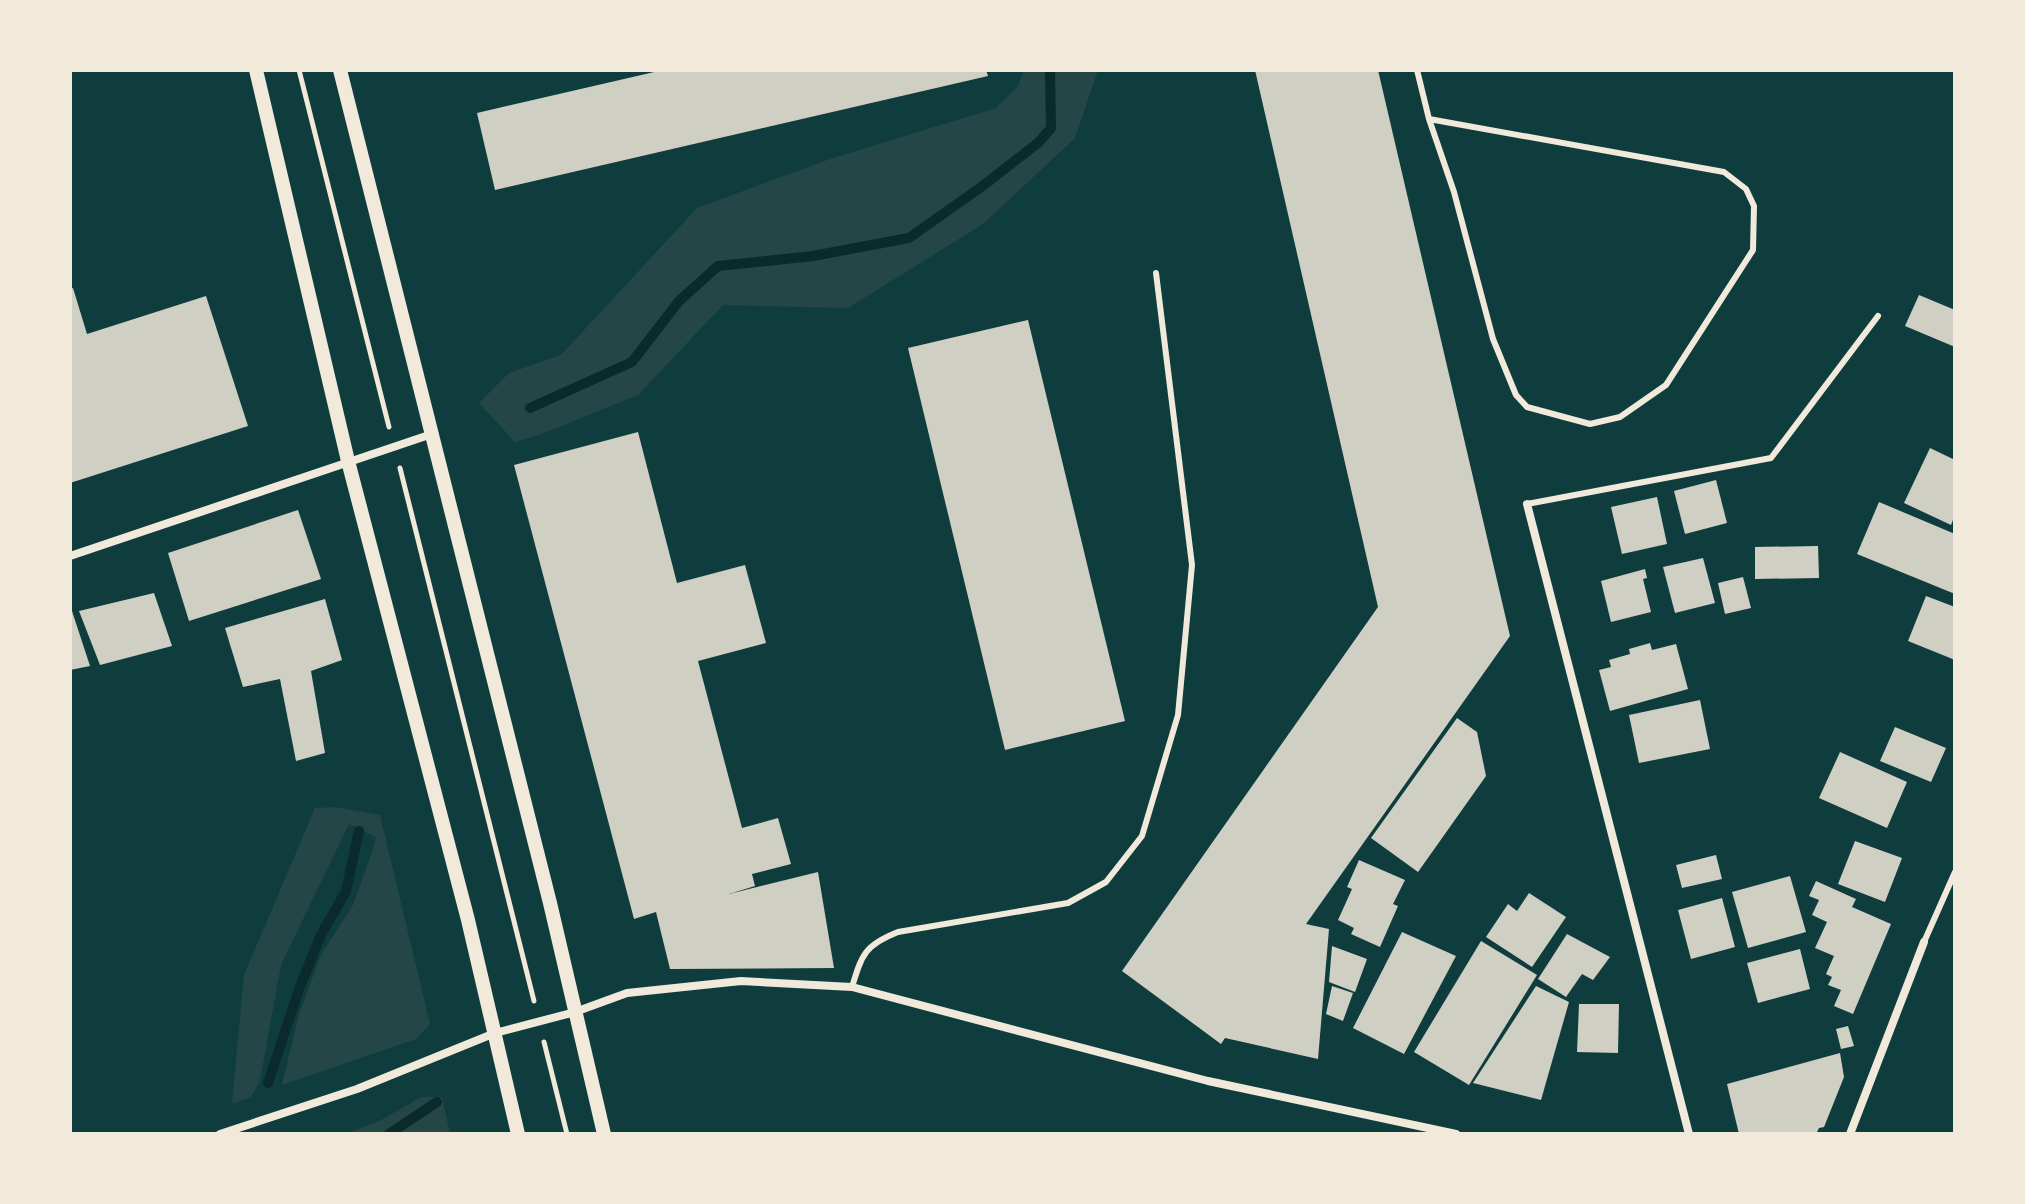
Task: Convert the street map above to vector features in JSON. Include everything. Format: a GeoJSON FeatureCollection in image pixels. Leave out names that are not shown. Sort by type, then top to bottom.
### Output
{"type":"FeatureCollection","features":[{"type":"Feature","properties":{"kind":"street"},"geometry":{"type":"LineString","coordinates":[[256,70],[348,461],[468,920],[518,1134]]}},
{"type":"Feature","properties":{"kind":"street"},"geometry":{"type":"LineString","coordinates":[[340,70],[550,903],[604,1134]]}},
{"type":"Feature","properties":{"kind":"street"},"geometry":{"type":"LineString","coordinates":[[70,556],[432,434]]}},
{"type":"Feature","properties":{"kind":"street"},"geometry":{"type":"LineString","coordinates":[[1527,504],[1689,1134]]}},
{"type":"Feature","properties":{"kind":"street"},"geometry":{"type":"LineString","coordinates":[[1850,1134],[1924,942]]}},
{"type":"Feature","properties":{"kind":"street"},"geometry":{"type":"LineString","coordinates":[[220,1134],[357,1089],[495,1033],[575,1012],[627,993],[741,981],[852,987],[1208,1081],[1456,1134]]}},
{"type":"Feature","properties":{"kind":"lane"},"geometry":{"type":"LineString","coordinates":[[1417,70],[1429,119],[1454,192],[1493,339],[1516,395],[1527,407],[1590,424],[1620,417],[1666,385],[1753,250],[1754,206],[1746,189],[1724,172],[1429,119]]}},
{"type":"Feature","properties":{"kind":"lane"},"geometry":{"type":"LineString","coordinates":[[852,987],[861,957],[875,941],[898,932],[1068,903],[1106,882],[1142,836],[1178,715],[1192,565],[1156,273]]}},
{"type":"Feature","properties":{"kind":"lane"},"geometry":{"type":"LineString","coordinates":[[1527,504],[1771,458],[1878,316]]}},
{"type":"Feature","properties":{"kind":"lane"},"geometry":{"type":"LineString","coordinates":[[1924,942],[1955,872]]}},
{"type":"Feature","properties":{"kind":"path"},"geometry":{"type":"LineString","coordinates":[[299,70],[567,1134]]}},
{"type":"Feature","properties":{"kind":"shaded area"},"geometry":{"type":"Polygon","coordinates":[[[1024,70],[1098,70],[1075,138],[983,224],[848,308],[723,305],[638,395],[515,442],[479,403],[509,373],[561,355],[697,208],[830,159],[996,108],[1018,86],[1024,70]]]}},
{"type":"Feature","properties":{"kind":"shaded area"},"geometry":{"type":"Polygon","coordinates":[[[335,807],[380,815],[430,1024],[416,1039],[282,1085],[299,1014],[321,955],[353,905],[374,846],[376,837],[349,824],[281,965],[260,1081],[251,1097],[232,1104],[244,975],[315,808],[335,807]]]}},
{"type":"Feature","properties":{"kind":"shaded area"},"geometry":{"type":"Polygon","coordinates":[[[421,1097],[442,1097],[450,1134],[347,1134],[383,1119],[421,1097]]]}},
{"type":"Feature","properties":{"kind":"building"},"geometry":{"type":"Polygon","coordinates":[[[663,70],[986,70],[988,76],[495,190],[477,113],[663,70]]]}},
{"type":"Feature","properties":{"kind":"building"},"geometry":{"type":"Polygon","coordinates":[[[1255,70],[1378,70],[1510,636],[1306,924],[1329,929],[1318,1059],[1225,1038],[1221,1044],[1122,971],[1378,607],[1255,70]]]}},
{"type":"Feature","properties":{"kind":"building"},"geometry":{"type":"Polygon","coordinates":[[[73,288],[87,334],[206,296],[248,426],[70,483],[70,289],[73,288]]]}},
{"type":"Feature","properties":{"kind":"building"},"geometry":{"type":"Polygon","coordinates":[[[1919,295],[1955,310],[1955,347],[1905,326],[1919,295]]]}},
{"type":"Feature","properties":{"kind":"building"},"geometry":{"type":"Polygon","coordinates":[[[1028,320],[1125,721],[1005,750],[908,348],[1028,320]]]}},
{"type":"Feature","properties":{"kind":"building"},"geometry":{"type":"Polygon","coordinates":[[[638,432],[677,583],[745,565],[766,643],[698,661],[742,828],[778,818],[791,864],[752,874],[755,886],[729,894],[818,872],[834,968],[670,969],[656,912],[634,919],[514,465],[638,432]]]}},
{"type":"Feature","properties":{"kind":"building"},"geometry":{"type":"Polygon","coordinates":[[[1930,448],[1955,460],[1955,515],[1951,525],[1904,503],[1930,448]]]}},
{"type":"Feature","properties":{"kind":"building"},"geometry":{"type":"Polygon","coordinates":[[[1716,480],[1727,523],[1685,534],[1674,491],[1716,480]]]}},
{"type":"Feature","properties":{"kind":"building"},"geometry":{"type":"Polygon","coordinates":[[[1657,497],[1667,544],[1622,554],[1611,507],[1657,497]]]}},
{"type":"Feature","properties":{"kind":"building"},"geometry":{"type":"Polygon","coordinates":[[[1879,502],[1955,534],[1955,594],[1857,554],[1879,502]]]}},
{"type":"Feature","properties":{"kind":"building"},"geometry":{"type":"Polygon","coordinates":[[[298,510],[321,579],[189,621],[168,553],[298,510]]]}},
{"type":"Feature","properties":{"kind":"building"},"geometry":{"type":"Polygon","coordinates":[[[1818,546],[1819,578],[1755,579],[1755,547],[1818,546]]]}},
{"type":"Feature","properties":{"kind":"building"},"geometry":{"type":"Polygon","coordinates":[[[1703,558],[1715,603],[1675,613],[1663,567],[1703,558]]]}},
{"type":"Feature","properties":{"kind":"building"},"geometry":{"type":"Polygon","coordinates":[[[1645,569],[1647,578],[1643,579],[1651,612],[1611,622],[1601,581],[1645,569]]]}},
{"type":"Feature","properties":{"kind":"building"},"geometry":{"type":"Polygon","coordinates":[[[1743,577],[1751,608],[1725,614],[1718,583],[1743,577]]]}},
{"type":"Feature","properties":{"kind":"building"},"geometry":{"type":"Polygon","coordinates":[[[154,593],[172,646],[100,665],[79,611],[154,593]]]}},
{"type":"Feature","properties":{"kind":"building"},"geometry":{"type":"Polygon","coordinates":[[[1926,596],[1955,607],[1955,660],[1908,641],[1926,596]]]}},
{"type":"Feature","properties":{"kind":"building"},"geometry":{"type":"Polygon","coordinates":[[[325,599],[342,660],[311,671],[325,753],[296,761],[280,679],[243,687],[225,628],[325,599]]]}},
{"type":"Feature","properties":{"kind":"building"},"geometry":{"type":"Polygon","coordinates":[[[70,605],[90,666],[70,670],[70,605]]]}},
{"type":"Feature","properties":{"kind":"building"},"geometry":{"type":"Polygon","coordinates":[[[1650,643],[1652,650],[1676,644],[1688,689],[1610,711],[1599,670],[1611,667],[1609,660],[1630,654],[1629,649],[1650,643]]]}},
{"type":"Feature","properties":{"kind":"building"},"geometry":{"type":"Polygon","coordinates":[[[1700,700],[1710,749],[1639,763],[1629,715],[1700,700]]]}},
{"type":"Feature","properties":{"kind":"building"},"geometry":{"type":"Polygon","coordinates":[[[1457,718],[1477,732],[1486,776],[1418,872],[1371,838],[1457,718]]]}},
{"type":"Feature","properties":{"kind":"building"},"geometry":{"type":"Polygon","coordinates":[[[1895,727],[1946,748],[1931,782],[1880,761],[1895,727]]]}},
{"type":"Feature","properties":{"kind":"building"},"geometry":{"type":"Polygon","coordinates":[[[1840,752],[1907,782],[1887,828],[1819,798],[1840,752]]]}},
{"type":"Feature","properties":{"kind":"building"},"geometry":{"type":"Polygon","coordinates":[[[1855,841],[1902,858],[1885,902],[1838,884],[1855,841]]]}},
{"type":"Feature","properties":{"kind":"building"},"geometry":{"type":"Polygon","coordinates":[[[1716,855],[1722,879],[1682,888],[1676,865],[1716,855]]]}},
{"type":"Feature","properties":{"kind":"building"},"geometry":{"type":"Polygon","coordinates":[[[1359,860],[1405,880],[1393,904],[1398,906],[1380,947],[1351,934],[1354,928],[1338,920],[1352,889],[1347,887],[1359,860]]]}},
{"type":"Feature","properties":{"kind":"building"},"geometry":{"type":"Polygon","coordinates":[[[1790,876],[1806,932],[1748,948],[1732,892],[1790,876]]]}},
{"type":"Feature","properties":{"kind":"building"},"geometry":{"type":"Polygon","coordinates":[[[1816,881],[1856,899],[1852,907],[1891,924],[1853,1014],[1834,1006],[1841,990],[1828,985],[1832,977],[1826,974],[1834,956],[1815,948],[1827,922],[1812,915],[1819,900],[1809,896],[1816,881]]]}},
{"type":"Feature","properties":{"kind":"building"},"geometry":{"type":"Polygon","coordinates":[[[1529,893],[1566,917],[1532,967],[1486,937],[1508,904],[1517,911],[1529,893]]]}},
{"type":"Feature","properties":{"kind":"building"},"geometry":{"type":"Polygon","coordinates":[[[1722,898],[1735,947],[1691,959],[1678,910],[1722,898]]]}},
{"type":"Feature","properties":{"kind":"building"},"geometry":{"type":"Polygon","coordinates":[[[1402,932],[1456,956],[1404,1054],[1353,1028],[1402,932]]]}},
{"type":"Feature","properties":{"kind":"building"},"geometry":{"type":"Polygon","coordinates":[[[1567,934],[1610,957],[1593,980],[1582,974],[1566,997],[1538,979],[1567,934]]]}},
{"type":"Feature","properties":{"kind":"building"},"geometry":{"type":"Polygon","coordinates":[[[1481,941],[1537,975],[1469,1085],[1414,1052],[1481,941]]]}},
{"type":"Feature","properties":{"kind":"building"},"geometry":{"type":"Polygon","coordinates":[[[1332,946],[1367,959],[1355,992],[1329,982],[1332,946]]]}},
{"type":"Feature","properties":{"kind":"building"},"geometry":{"type":"Polygon","coordinates":[[[1800,949],[1810,989],[1758,1003],[1747,963],[1800,949]]]}},
{"type":"Feature","properties":{"kind":"building"},"geometry":{"type":"Polygon","coordinates":[[[1332,986],[1353,993],[1343,1021],[1326,1014],[1332,986]]]}},
{"type":"Feature","properties":{"kind":"building"},"geometry":{"type":"Polygon","coordinates":[[[1536,986],[1569,1002],[1541,1100],[1473,1083],[1536,986]]]}},
{"type":"Feature","properties":{"kind":"building"},"geometry":{"type":"Polygon","coordinates":[[[1579,1004],[1619,1004],[1618,1053],[1577,1052],[1579,1004]]]}},
{"type":"Feature","properties":{"kind":"building"},"geometry":{"type":"Polygon","coordinates":[[[1848,1026],[1854,1046],[1841,1049],[1836,1029],[1848,1026]]]}},
{"type":"Feature","properties":{"kind":"building"},"geometry":{"type":"Polygon","coordinates":[[[1840,1053],[1844,1077],[1824,1127],[1819,1128],[1816,1134],[1739,1134],[1727,1084],[1840,1053]]]}},
{"type":"Feature","properties":{"kind":"waterway"},"geometry":{"type":"LineString","coordinates":[[530,408],[632,362],[679,301],[718,266],[813,256],[909,238],[984,185],[1039,142],[1051,128],[1050,70]]}},
{"type":"Feature","properties":{"kind":"waterway"},"geometry":{"type":"LineString","coordinates":[[268,1083],[299,989],[321,935],[346,891],[359,831]]}},
{"type":"Feature","properties":{"kind":"waterway"},"geometry":{"type":"LineString","coordinates":[[389,1134],[437,1102]]}}]}
